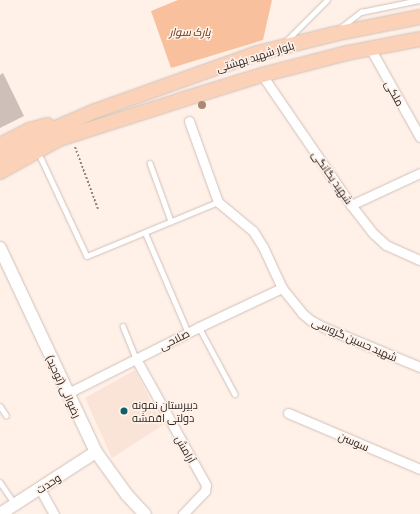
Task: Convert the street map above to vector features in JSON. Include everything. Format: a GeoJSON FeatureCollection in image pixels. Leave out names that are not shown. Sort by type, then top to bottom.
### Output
{"type":"FeatureCollection","features":[{"type":"Feature","properties":{"kind":"main road","name":"بلوار شهید بهشتی"},"geometry":{"type":"LineString","coordinates":[[0,144],[30,130],[95,111],[258,53],[334,34],[420,17]]}},
{"type":"Feature","properties":{"kind":"main road","name":"بلوار شهید بهشتی"},"geometry":{"type":"LineString","coordinates":[[44,140],[95,128],[262,75],[370,48],[420,40]]}},
{"type":"Feature","properties":{"kind":"main road","name":"بلوار شهید بهشتی"},"geometry":{"type":"LineString","coordinates":[[44,140],[95,111]]}},
{"type":"Feature","properties":{"kind":"main road","name":"بلوار شهید بهشتی"},"geometry":{"type":"LineString","coordinates":[[0,181],[95,128]]}},
{"type":"Feature","properties":{"kind":"main road"},"geometry":{"type":"LineString","coordinates":[[0,159],[44,140]]}},
{"type":"Feature","properties":{"kind":"main road"},"geometry":{"type":"LineString","coordinates":[[0,172],[44,140]]}},
{"type":"Feature","properties":{"kind":"street","name":"ملکی"},"geometry":{"type":"LineString","coordinates":[[370,48],[420,137]]}},
{"type":"Feature","properties":{"kind":"street","name":"شهید یگانگی"},"geometry":{"type":"LineString","coordinates":[[262,75],[351,205],[374,234],[386,245],[420,260]]}},
{"type":"Feature","properties":{"kind":"street"},"geometry":{"type":"LineString","coordinates":[[189,121],[218,202]]}},
{"type":"Feature","properties":{"kind":"street"},"geometry":{"type":"LineString","coordinates":[[351,205],[420,173]]}},
{"type":"Feature","properties":{"kind":"street","name":"شهید حسین گروسی"},"geometry":{"type":"LineString","coordinates":[[218,202],[253,231],[263,248],[282,288],[310,320],[420,367]]}},
{"type":"Feature","properties":{"kind":"street","name":"رضوانی (توحید)"},"geometry":{"type":"LineString","coordinates":[[0,248],[96,452],[127,495],[145,514]]}},
{"type":"Feature","properties":{"kind":"street","name":"صلاحی"},"geometry":{"type":"LineString","coordinates":[[68,393],[198,327],[282,288]]}},
{"type":"Feature","properties":{"kind":"street","name":"آرامش"},"geometry":{"type":"LineString","coordinates":[[136,358],[206,484],[205,491],[183,514]]}},
{"type":"Feature","properties":{"kind":"street","name":"سوسن"},"geometry":{"type":"LineString","coordinates":[[288,413],[420,469]]}},
{"type":"Feature","properties":{"kind":"street","name":"وحدت"},"geometry":{"type":"LineString","coordinates":[[0,514],[96,452]]}},
{"type":"Feature","properties":{"kind":"street"},"geometry":{"type":"LineString","coordinates":[[40,489],[54,514]]}},
{"type":"Feature","properties":{"kind":"lane"},"geometry":{"type":"LineString","coordinates":[[280,47],[327,0]]}},
{"type":"Feature","properties":{"kind":"lane"},"geometry":{"type":"LineString","coordinates":[[334,34],[346,22],[361,12],[420,0]]}},
{"type":"Feature","properties":{"kind":"lane"},"geometry":{"type":"LineString","coordinates":[[41,158],[87,256],[218,202]]}},
{"type":"Feature","properties":{"kind":"lane"},"geometry":{"type":"LineString","coordinates":[[150,163],[171,221]]}},
{"type":"Feature","properties":{"kind":"lane"},"geometry":{"type":"LineString","coordinates":[[145,232],[188,332]]}},
{"type":"Feature","properties":{"kind":"lane"},"geometry":{"type":"LineString","coordinates":[[123,326],[136,358]]}},
{"type":"Feature","properties":{"kind":"lane"},"geometry":{"type":"LineString","coordinates":[[198,327],[235,394]]}},
{"type":"Feature","properties":{"kind":"lane"},"geometry":{"type":"LineString","coordinates":[[0,406],[6,415]]}},
{"type":"Feature","properties":{"kind":"lane"},"geometry":{"type":"LineString","coordinates":[[0,482],[15,505]]}},
{"type":"Feature","properties":{"kind":"path"},"geometry":{"type":"LineString","coordinates":[[72,141],[98,209]]}},
{"type":"Feature","properties":{"kind":"shaded area","name":"دبیرستان نمونه دولتی اقمشه"},"geometry":{"type":"Polygon","coordinates":[[[135,370],[163,425],[112,458],[85,398],[135,370]]]}},
{"type":"Feature","properties":{"kind":"green space","name":"پارک سوار"},"geometry":{"type":"Polygon","coordinates":[[[178,0],[272,0],[263,40],[171,68],[151,11],[178,0]]]}},
{"type":"Feature","properties":{"kind":"building"},"geometry":{"type":"Polygon","coordinates":[[[3,73],[24,116],[0,128],[0,75],[3,73]]]}},
{"type":"Feature","properties":{"kind":"place","name":"دبیرستان نمونه دولتی اقمشه"},"geometry":{"type":"Point","coordinates":[124,411]}}]}
